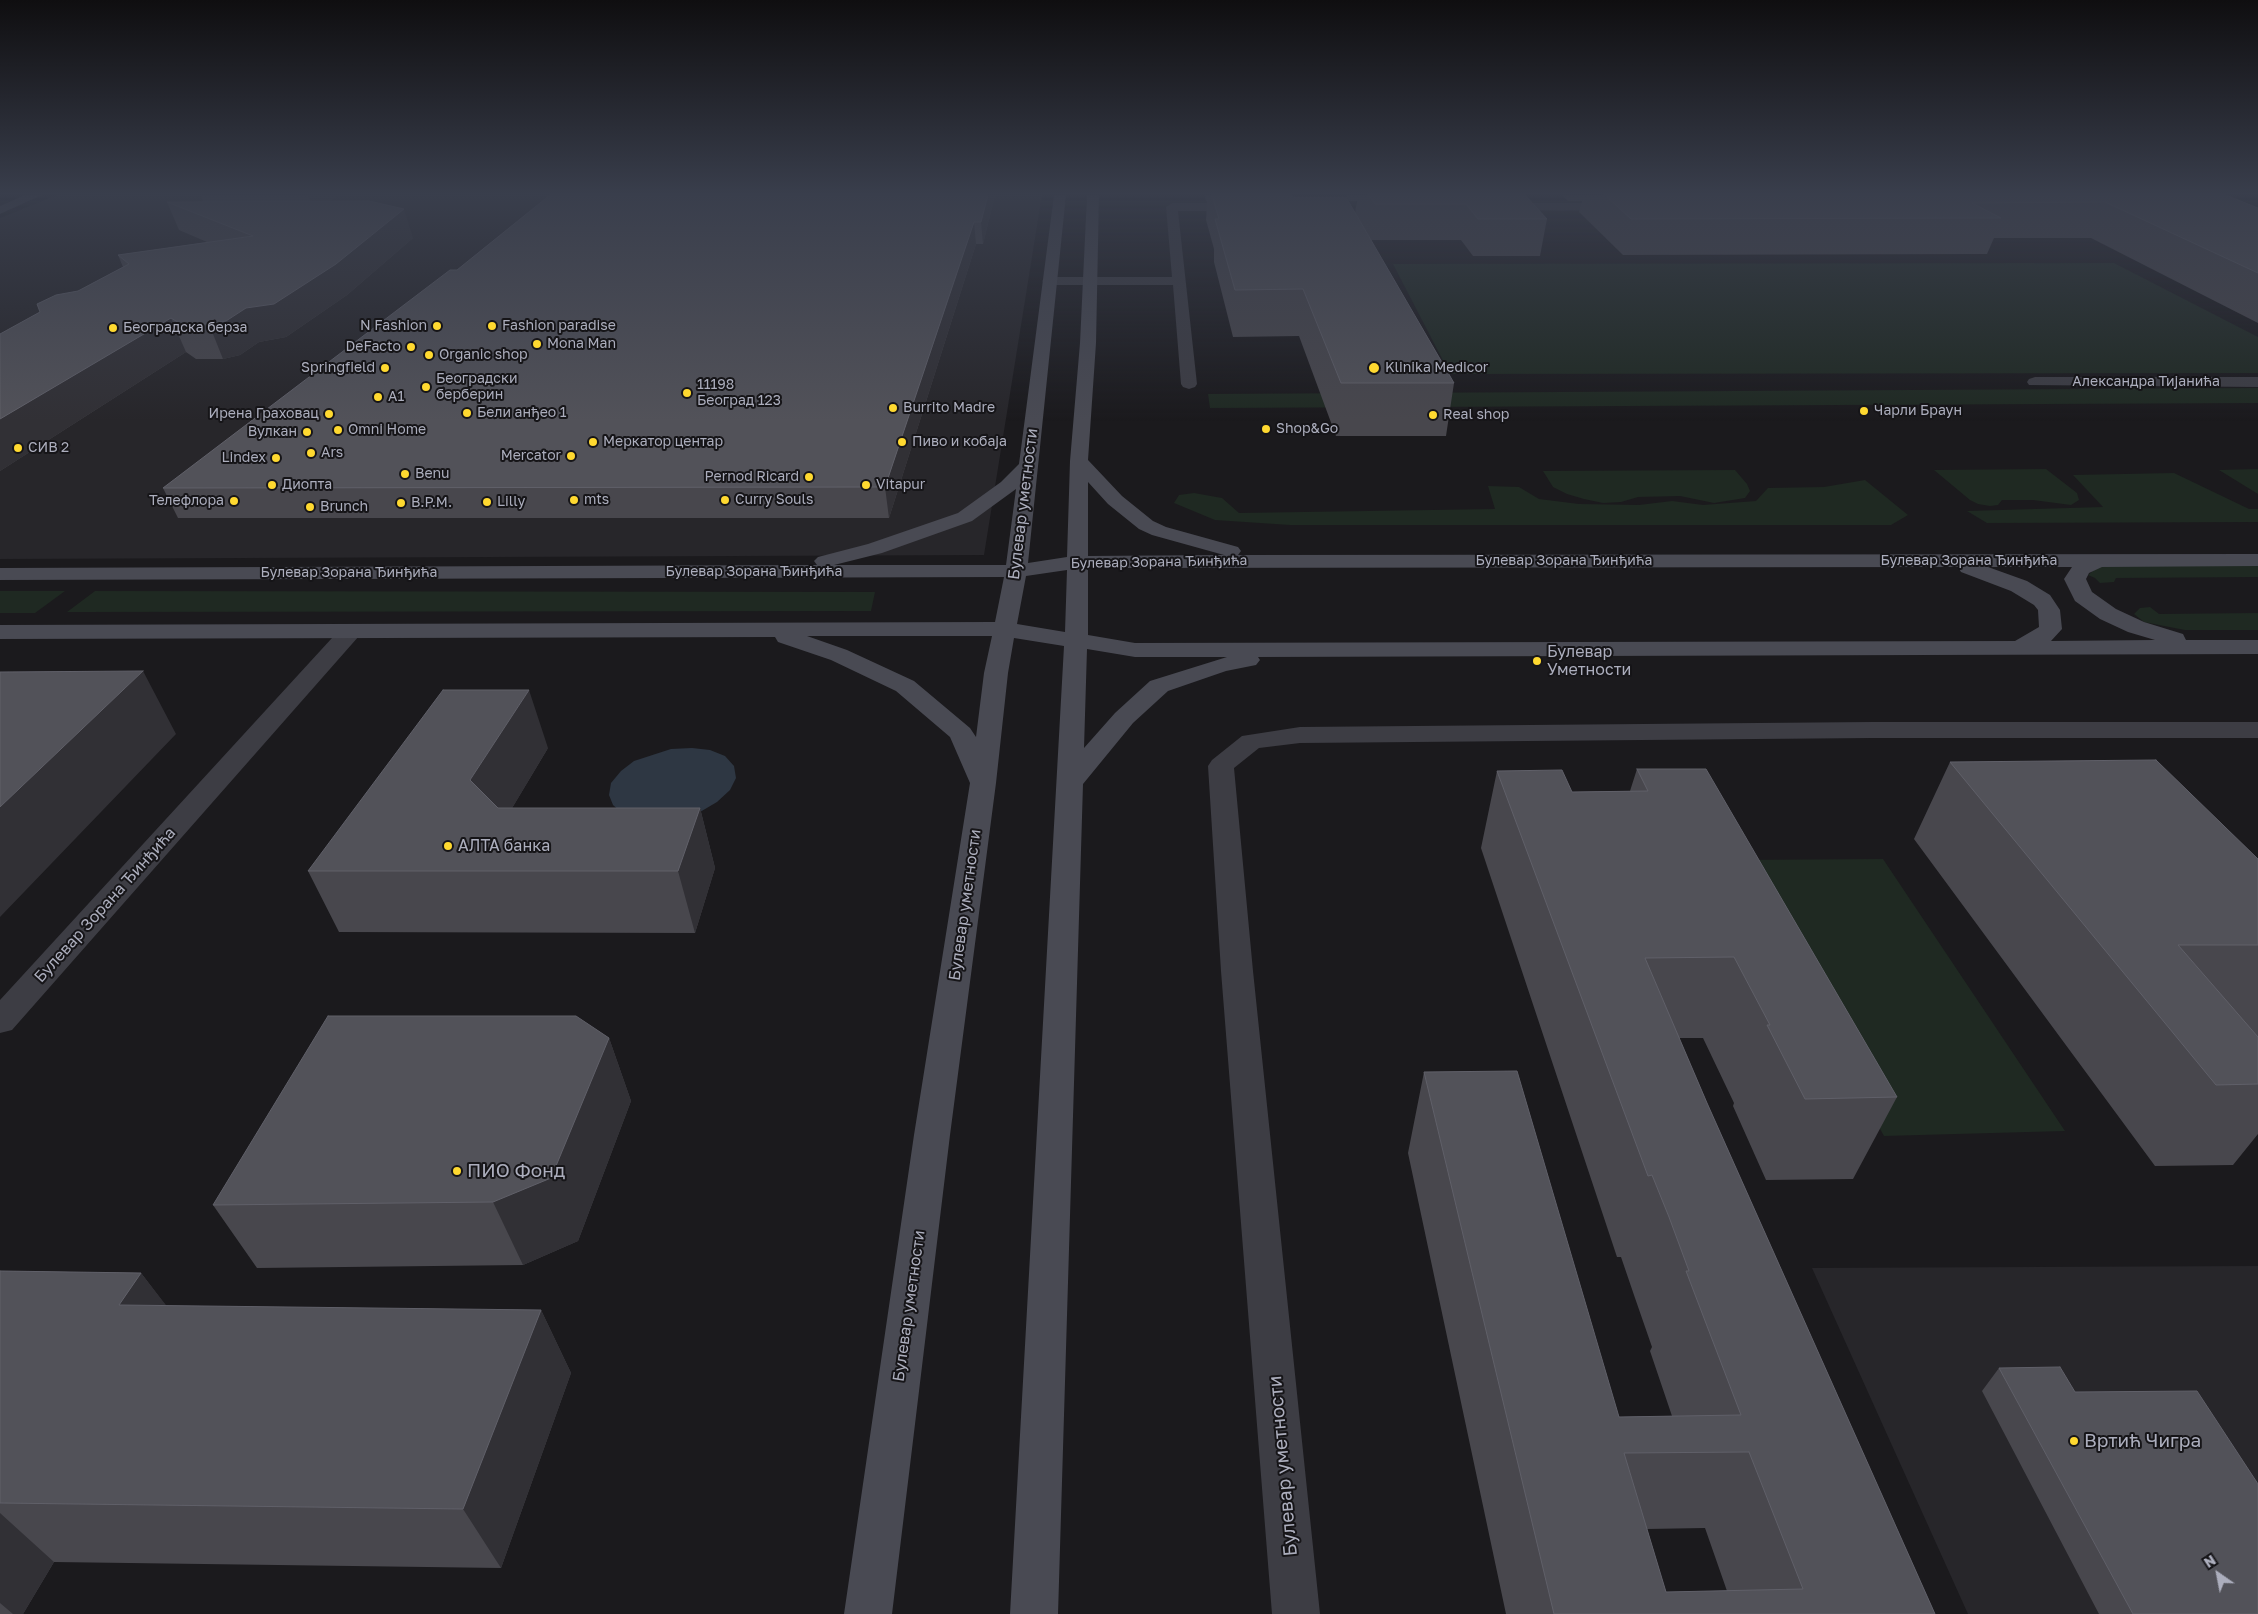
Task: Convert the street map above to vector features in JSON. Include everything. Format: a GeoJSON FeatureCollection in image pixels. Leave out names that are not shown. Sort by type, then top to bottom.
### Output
{"type":"FeatureCollection","features":[{"type":"Feature","properties":{"kind":"street","name":"Булевар уметности"},"geometry":{"type":"LineString","coordinates":[[868,1614],[983,783],[996,673],[1016,571],[1051,270]]}},
{"type":"Feature","properties":{"kind":"street"},"geometry":{"type":"LineString","coordinates":[[1034,1614],[1076,639],[1075,562],[1078,537],[1079,461],[1091,270]]}},
{"type":"Feature","properties":{"kind":"street"},"geometry":{"type":"LineString","coordinates":[[1178,270],[1189,384]]}},
{"type":"Feature","properties":{"kind":"street"},"geometry":{"type":"LineString","coordinates":[[1050,276],[1179,276]]}},
{"type":"Feature","properties":{"kind":"street","name":"Александра Тијанића"},"geometry":{"type":"LineString","coordinates":[[2034,382],[2258,382]]}},
{"type":"Feature","properties":{"kind":"street"},"geometry":{"type":"LineString","coordinates":[[1079,461],[1115,500],[1146,525],[1158,531],[1204,544],[1284,561]]}},
{"type":"Feature","properties":{"kind":"street"},"geometry":{"type":"LineString","coordinates":[[781,572],[875,549],[965,517],[1008,486],[1028,466]]}},
{"type":"Feature","properties":{"kind":"street"},"geometry":{"type":"LineString","coordinates":[[2099,560],[2081,569],[2075,579],[2083,596],[2102,611],[2136,627],[2205,647]]}},
{"type":"Feature","properties":{"kind":"street","name":"Булевар Зорана Ђинђића"},"geometry":{"type":"LineString","coordinates":[[0,574],[1016,571],[1075,562],[2258,560]]}},
{"type":"Feature","properties":{"kind":"street"},"geometry":{"type":"LineString","coordinates":[[1936,561],[1970,568],[2005,580],[2042,600],[2051,614],[2051,628],[2044,635],[2019,647]]}},
{"type":"Feature","properties":{"kind":"street"},"geometry":{"type":"LineString","coordinates":[[766,630],[839,655],[905,686],[961,732],[983,783]]}},
{"type":"Feature","properties":{"kind":"street"},"geometry":{"type":"LineString","coordinates":[[0,632],[1004,630],[1076,639],[1135,650],[2258,647]]}},
{"type":"Feature","properties":{"kind":"street","name":"Булевар Зорана Ђинђића"},"geometry":{"type":"LineString","coordinates":[[6,1007],[351,631]]}},
{"type":"Feature","properties":{"kind":"street"},"geometry":{"type":"LineString","coordinates":[[1070,785],[1090,756],[1124,718],[1159,686],[1221,666],[1316,649]]}},
{"type":"Feature","properties":{"kind":"street","name":"Булевар уметности"},"geometry":{"type":"LineString","coordinates":[[1296,1614],[1220,766],[1251,742],[1300,735],[1871,730],[2258,730]]}},
{"type":"Feature","properties":{"kind":"shaded area"},"geometry":{"type":"Polygon","coordinates":[[[0,270],[1030,270],[984,555],[0,559],[0,270]]]}},
{"type":"Feature","properties":{"kind":"shaded area"},"geometry":{"type":"Polygon","coordinates":[[[1396,270],[2128,270],[2258,337],[2258,373],[1450,374],[1396,270]]]}},
{"type":"Feature","properties":{"kind":"shaded area"},"geometry":{"type":"Polygon","coordinates":[[[2258,388],[2258,403],[1210,408],[1208,394],[2258,388]]]}},
{"type":"Feature","properties":{"kind":"shaded area"},"geometry":{"type":"Polygon","coordinates":[[[2046,469],[2077,493],[2079,500],[2071,505],[2033,500],[2002,500],[1998,505],[1990,506],[1978,504],[1970,500],[1934,470],[2046,469]]]}},
{"type":"Feature","properties":{"kind":"shaded area"},"geometry":{"type":"Polygon","coordinates":[[[2258,469],[2258,494],[2219,470],[2258,469]]]}},
{"type":"Feature","properties":{"kind":"shaded area"},"geometry":{"type":"Polygon","coordinates":[[[1735,470],[1747,484],[1750,491],[1745,498],[1714,503],[1680,496],[1638,497],[1621,502],[1603,503],[1567,494],[1553,487],[1543,471],[1735,470]]]}},
{"type":"Feature","properties":{"kind":"shaded area"},"geometry":{"type":"Polygon","coordinates":[[[2174,473],[2249,509],[2258,509],[2258,522],[1987,523],[1967,511],[2103,507],[2073,475],[2174,473]]]}},
{"type":"Feature","properties":{"kind":"shaded area"},"geometry":{"type":"Polygon","coordinates":[[[1865,480],[1908,515],[1891,525],[1290,525],[1215,520],[1174,503],[1179,495],[1194,493],[1222,498],[1239,513],[1495,509],[1488,486],[1519,487],[1539,499],[1579,504],[1639,505],[1672,501],[1703,505],[1756,501],[1768,488],[1824,487],[1865,480]]]}},
{"type":"Feature","properties":{"kind":"shaded area"},"geometry":{"type":"Polygon","coordinates":[[[2258,563],[2258,577],[2116,578],[2114,582],[2100,583],[2088,575],[2100,565],[2258,563]]]}},
{"type":"Feature","properties":{"kind":"shaded area"},"geometry":{"type":"Polygon","coordinates":[[[0,591],[65,591],[35,613],[0,613],[0,591]]]}},
{"type":"Feature","properties":{"kind":"shaded area"},"geometry":{"type":"Polygon","coordinates":[[[95,591],[875,592],[871,611],[67,612],[95,591]]]}},
{"type":"Feature","properties":{"kind":"shaded area"},"geometry":{"type":"Polygon","coordinates":[[[2150,607],[2159,614],[2258,613],[2258,630],[2185,630],[2144,622],[2134,614],[2140,608],[2150,607]]]}},
{"type":"Feature","properties":{"kind":"shaded area"},"geometry":{"type":"Polygon","coordinates":[[[1883,859],[2065,1131],[1884,1136],[1730,860],[1883,859]]]}},
{"type":"Feature","properties":{"kind":"shaded area","name":"Вртић Чигра"},"geometry":{"type":"Polygon","coordinates":[[[2258,1266],[2258,1614],[1968,1614],[1812,1268],[2258,1266]]]}},
{"type":"Feature","properties":{"kind":"water"},"geometry":{"type":"Polygon","coordinates":[[[692,748],[710,750],[725,756],[734,766],[736,778],[730,790],[717,802],[700,812],[623,814],[613,805],[609,795],[611,783],[621,771],[634,761],[671,749],[692,748]]]}},
{"type":"Feature","properties":{"kind":"building"},"geometry":{"type":"Polygon","coordinates":[[[117,270],[326,270],[274,304],[246,308],[226,321],[209,324],[181,324],[171,318],[0,419],[0,334],[40,312],[37,304],[56,295],[78,291],[117,270]]]}},
{"type":"Feature","properties":{"kind":"building","name":"Меркатор центар"},"geometry":{"type":"Polygon","coordinates":[[[450,270],[958,270],[885,487],[163,488],[450,270]]]}},
{"type":"Feature","properties":{"kind":"building"},"geometry":{"type":"Polygon","coordinates":[[[1229,270],[1389,270],[1454,383],[1341,383],[1303,289],[1235,290],[1229,270]]]}},
{"type":"Feature","properties":{"kind":"building"},"geometry":{"type":"Polygon","coordinates":[[[143,671],[0,807],[0,672],[143,671]]]}},
{"type":"Feature","properties":{"kind":"building"},"geometry":{"type":"Polygon","coordinates":[[[443,690],[529,690],[470,780],[498,808],[700,808],[678,871],[308,871],[443,690]]]}},
{"type":"Feature","properties":{"kind":"building"},"geometry":{"type":"Polygon","coordinates":[[[2156,760],[2258,859],[2258,945],[2178,945],[2258,1037],[2258,1084],[2216,1085],[1950,762],[2156,760]]]}},
{"type":"Feature","properties":{"kind":"building"},"geometry":{"type":"Polygon","coordinates":[[[1637,769],[1706,769],[1897,1097],[1805,1099],[1767,1025],[1770,1025],[1734,957],[1645,958],[1707,1103],[1935,1614],[1554,1614],[1424,1072],[1517,1071],[1619,1417],[1741,1415],[1686,1271],[1689,1271],[1669,1217],[1652,1175],[1648,1176],[1497,771],[1562,770],[1572,792],[1648,791],[1637,769]],[[1749,1452],[1624,1453],[1666,1592],[1803,1589],[1749,1452]]]}},
{"type":"Feature","properties":{"kind":"building"},"geometry":{"type":"Polygon","coordinates":[[[328,1016],[576,1016],[609,1038],[551,1178],[493,1202],[213,1205],[328,1016]]]}},
{"type":"Feature","properties":{"kind":"building"},"geometry":{"type":"Polygon","coordinates":[[[0,1271],[141,1273],[119,1305],[541,1310],[463,1509],[0,1503],[0,1271]]]}},
{"type":"Feature","properties":{"kind":"building"},"geometry":{"type":"Polygon","coordinates":[[[2060,1367],[2075,1392],[2197,1391],[2258,1484],[2258,1614],[2133,1614],[1999,1368],[2060,1367]]]}},
{"type":"Feature","properties":{"kind":"place","name":"N Fashion"},"geometry":{"type":"Point","coordinates":[437,326]}},
{"type":"Feature","properties":{"kind":"place","name":"Fashion paradise"},"geometry":{"type":"Point","coordinates":[492,326]}},
{"type":"Feature","properties":{"kind":"place","name":"Београдска берза"},"geometry":{"type":"Point","coordinates":[113,328]}},
{"type":"Feature","properties":{"kind":"place","name":"Mona Man"},"geometry":{"type":"Point","coordinates":[537,344]}},
{"type":"Feature","properties":{"kind":"place","name":"DeFacto"},"geometry":{"type":"Point","coordinates":[411,347]}},
{"type":"Feature","properties":{"kind":"place","name":"Organic shop"},"geometry":{"type":"Point","coordinates":[429,355]}},
{"type":"Feature","properties":{"kind":"place","name":"Springfield"},"geometry":{"type":"Point","coordinates":[385,368]}},
{"type":"Feature","properties":{"kind":"place","name":"Klinika Medicor"},"geometry":{"type":"Point","coordinates":[1374,368]}},
{"type":"Feature","properties":{"kind":"place","name":"Београдски берберин"},"geometry":{"type":"Point","coordinates":[426,387]}},
{"type":"Feature","properties":{"kind":"place","name":"11198 Београд 123"},"geometry":{"type":"Point","coordinates":[687,393]}},
{"type":"Feature","properties":{"kind":"place","name":"A1"},"geometry":{"type":"Point","coordinates":[378,397]}},
{"type":"Feature","properties":{"kind":"place","name":"Burrito Madre"},"geometry":{"type":"Point","coordinates":[893,408]}},
{"type":"Feature","properties":{"kind":"place","name":"Чарли Браун"},"geometry":{"type":"Point","coordinates":[1864,411]}},
{"type":"Feature","properties":{"kind":"place","name":"Бели анђео 1"},"geometry":{"type":"Point","coordinates":[467,413]}},
{"type":"Feature","properties":{"kind":"place","name":"Ирена Граховац"},"geometry":{"type":"Point","coordinates":[329,414]}},
{"type":"Feature","properties":{"kind":"place","name":"Real shop"},"geometry":{"type":"Point","coordinates":[1433,415]}},
{"type":"Feature","properties":{"kind":"place","name":"Shop&Go"},"geometry":{"type":"Point","coordinates":[1266,429]}},
{"type":"Feature","properties":{"kind":"place","name":"Omni Home"},"geometry":{"type":"Point","coordinates":[338,430]}},
{"type":"Feature","properties":{"kind":"place","name":"Вулкан"},"geometry":{"type":"Point","coordinates":[307,432]}},
{"type":"Feature","properties":{"kind":"place","name":"Меркатор центар"},"geometry":{"type":"Point","coordinates":[593,442]}},
{"type":"Feature","properties":{"kind":"place","name":"Пиво и кобаја"},"geometry":{"type":"Point","coordinates":[902,442]}},
{"type":"Feature","properties":{"kind":"place","name":"СИВ 2"},"geometry":{"type":"Point","coordinates":[18,448]}},
{"type":"Feature","properties":{"kind":"place","name":"Ars"},"geometry":{"type":"Point","coordinates":[311,453]}},
{"type":"Feature","properties":{"kind":"place","name":"Mercator"},"geometry":{"type":"Point","coordinates":[571,456]}},
{"type":"Feature","properties":{"kind":"place","name":"Lindex"},"geometry":{"type":"Point","coordinates":[276,458]}},
{"type":"Feature","properties":{"kind":"place","name":"Benu"},"geometry":{"type":"Point","coordinates":[405,474]}},
{"type":"Feature","properties":{"kind":"place","name":"Pernod Ricard"},"geometry":{"type":"Point","coordinates":[809,477]}},
{"type":"Feature","properties":{"kind":"place","name":"Диопта"},"geometry":{"type":"Point","coordinates":[272,485]}},
{"type":"Feature","properties":{"kind":"place","name":"Vitapur"},"geometry":{"type":"Point","coordinates":[866,485]}},
{"type":"Feature","properties":{"kind":"place","name":"mts"},"geometry":{"type":"Point","coordinates":[574,500]}},
{"type":"Feature","properties":{"kind":"place","name":"Curry Souls"},"geometry":{"type":"Point","coordinates":[725,500]}},
{"type":"Feature","properties":{"kind":"place","name":"Телефлора"},"geometry":{"type":"Point","coordinates":[234,501]}},
{"type":"Feature","properties":{"kind":"place","name":"Lilly"},"geometry":{"type":"Point","coordinates":[487,502]}},
{"type":"Feature","properties":{"kind":"place","name":"B.P.M."},"geometry":{"type":"Point","coordinates":[401,503]}},
{"type":"Feature","properties":{"kind":"place","name":"Brunch"},"geometry":{"type":"Point","coordinates":[310,507]}},
{"type":"Feature","properties":{"kind":"place","name":"Булевар Уметности"},"geometry":{"type":"Point","coordinates":[1537,661]}},
{"type":"Feature","properties":{"kind":"place","name":"АЛТА банка"},"geometry":{"type":"Point","coordinates":[448,846]}},
{"type":"Feature","properties":{"kind":"place","name":"ПИО Фонд"},"geometry":{"type":"Point","coordinates":[457,1171]}},
{"type":"Feature","properties":{"kind":"place","name":"Вртић Чигра"},"geometry":{"type":"Point","coordinates":[2074,1441]}}]}
